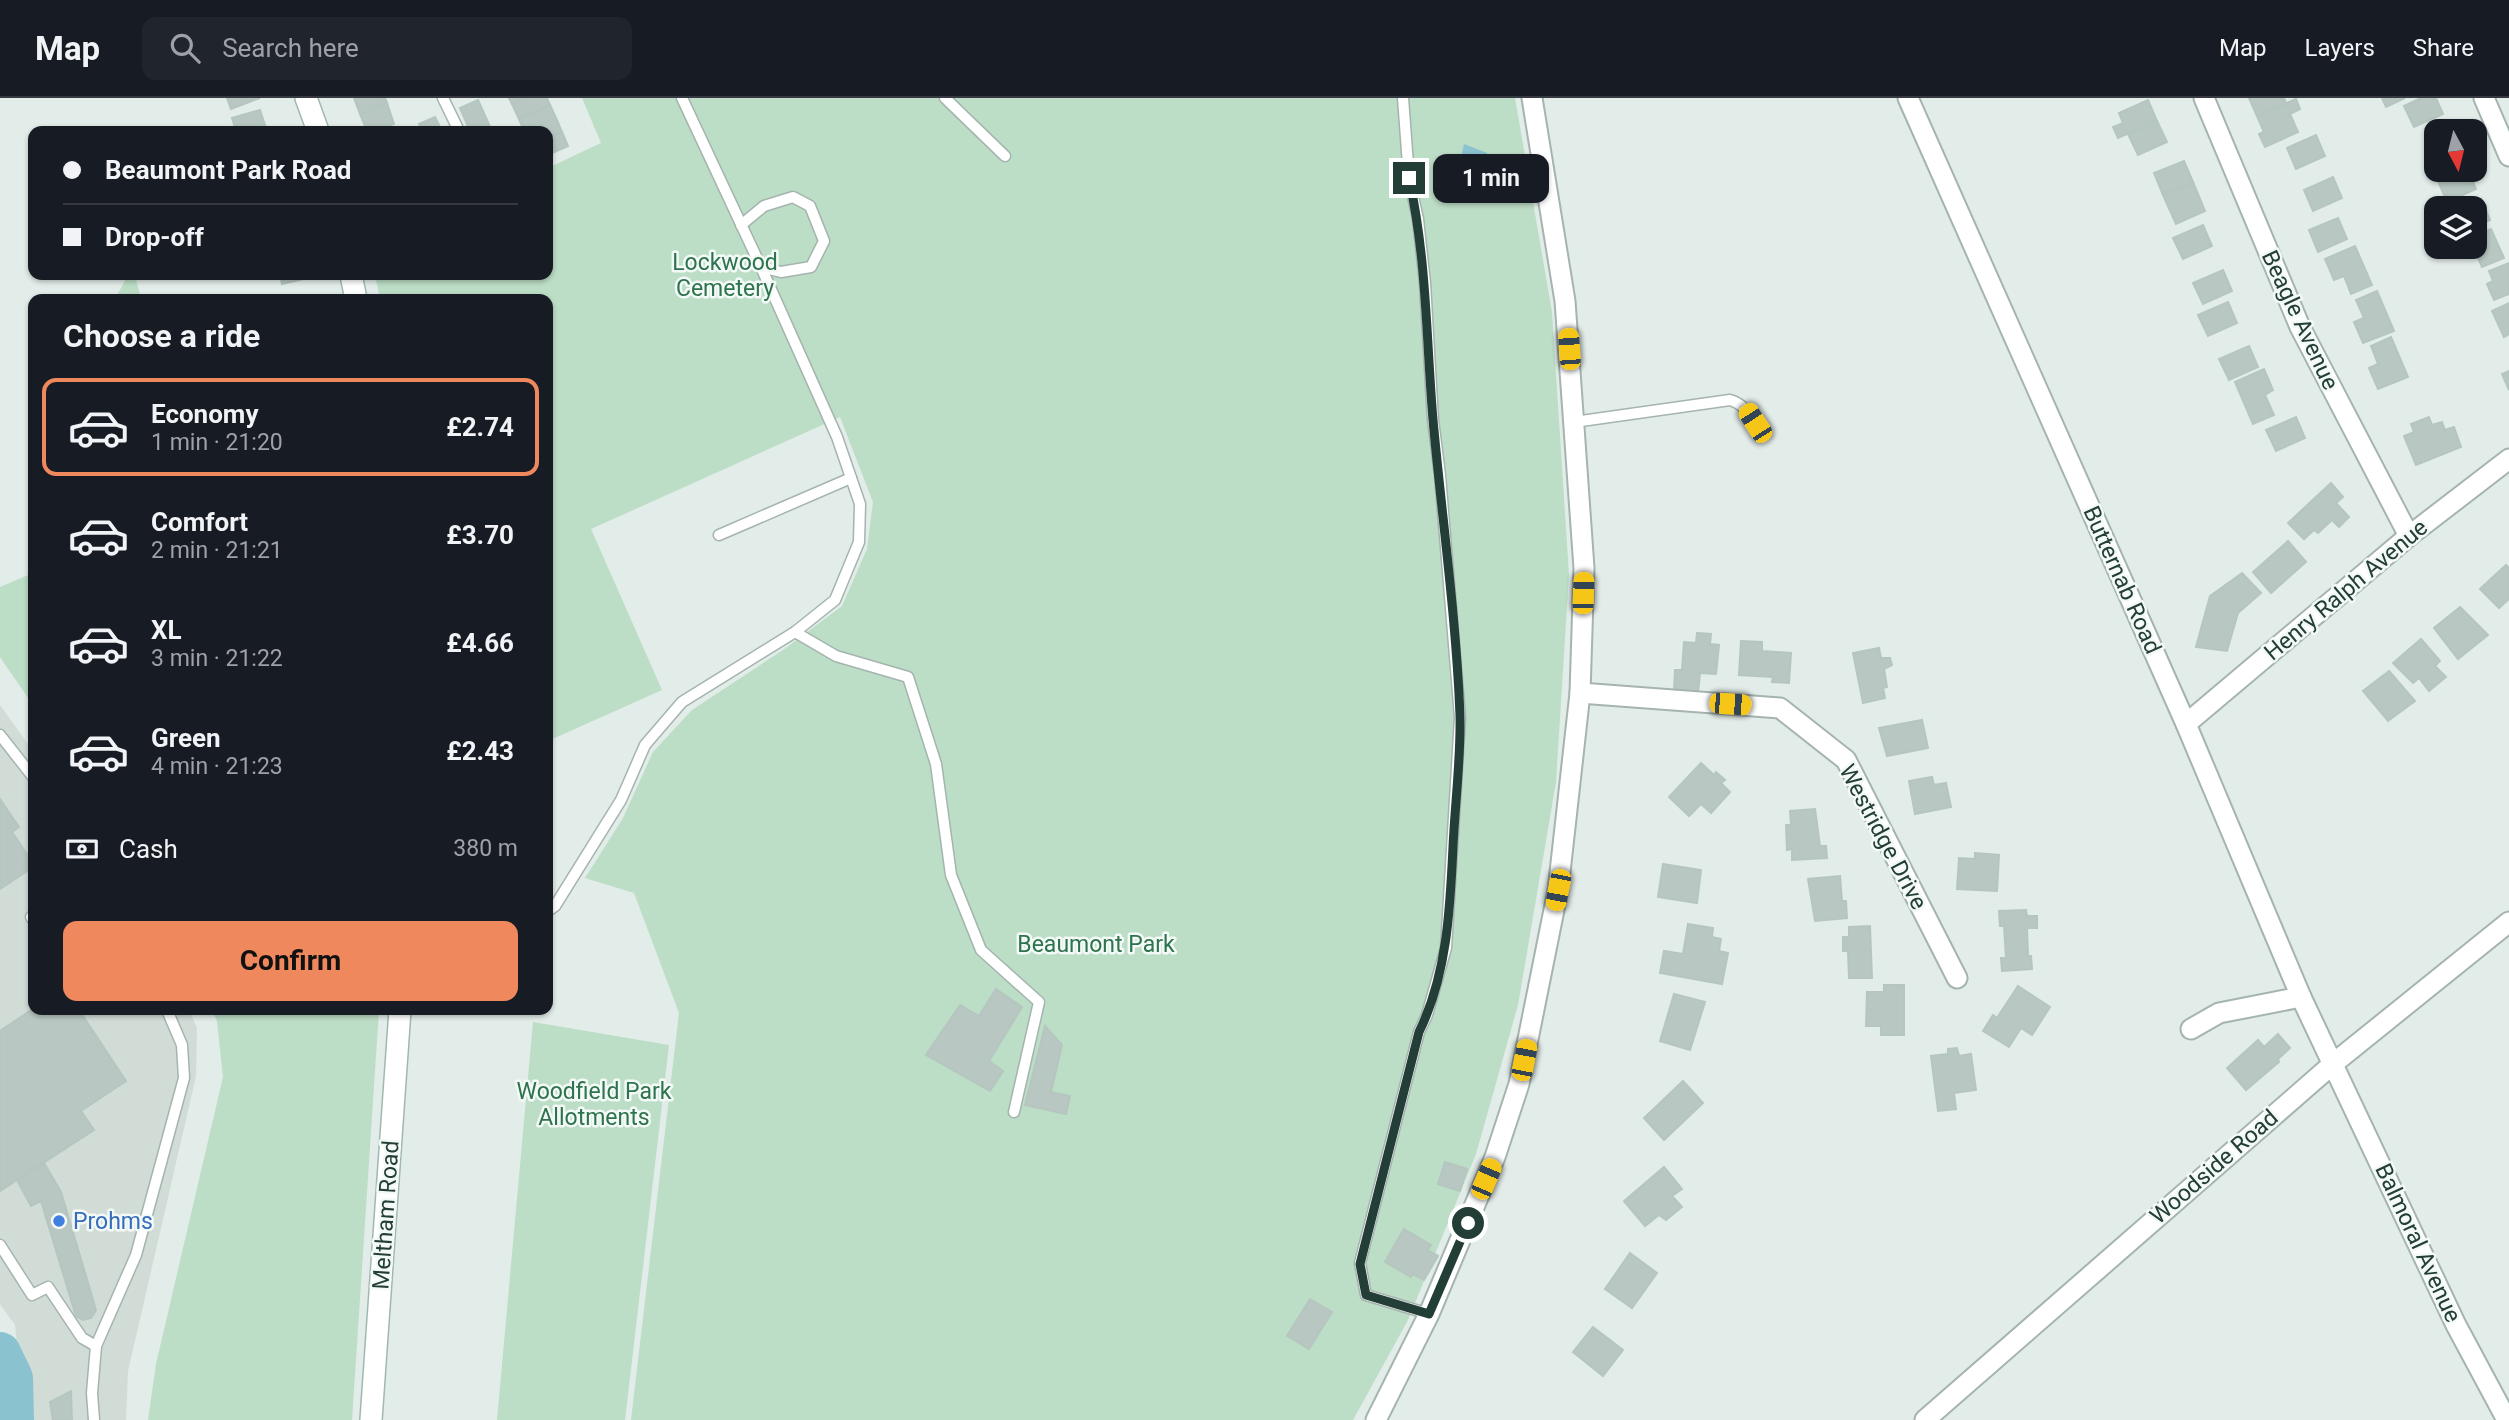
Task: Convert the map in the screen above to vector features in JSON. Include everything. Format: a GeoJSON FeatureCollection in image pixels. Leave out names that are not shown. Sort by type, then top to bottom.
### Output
{"type":"FeatureCollection","features":[{"type":"Feature","properties":{"kind":"main road"},"geometry":{"type":"LineString","coordinates":[[306,98],[316,126]]}},
{"type":"Feature","properties":{"kind":"main road","name":"Meltham Road"},"geometry":{"type":"LineString","coordinates":[[372,1420],[400,1015]]}},
{"type":"Feature","properties":{"kind":"street"},"geometry":{"type":"LineString","coordinates":[[1376,1420],[1429,1314],[1496,1157],[1519,1084],[1558,890],[1580,693],[1584,568],[1565,301],[1532,98]]}},
{"type":"Feature","properties":{"kind":"street","name":"Butternab Road"},"geometry":{"type":"LineString","coordinates":[[1908,98],[2186,724],[2301,997],[2333,1063]]}},
{"type":"Feature","properties":{"kind":"street","name":"Beagle Avenue"},"geometry":{"type":"LineString","coordinates":[[2204,98],[2300,327],[2409,536]]}},
{"type":"Feature","properties":{"kind":"street"},"geometry":{"type":"LineString","coordinates":[[2484,98],[2509,156]]}},
{"type":"Feature","properties":{"kind":"street","name":"Henry Ralph Avenue"},"geometry":{"type":"LineString","coordinates":[[2186,724],[2409,536],[2509,459]]}},
{"type":"Feature","properties":{"kind":"street","name":"Westridge Drive"},"geometry":{"type":"LineString","coordinates":[[1580,693],[1780,708],[1846,760],[1957,978]]}},
{"type":"Feature","properties":{"kind":"street","name":"Woodside Road"},"geometry":{"type":"LineString","coordinates":[[1925,1420],[2333,1063],[2509,922]]}},
{"type":"Feature","properties":{"kind":"street"},"geometry":{"type":"LineString","coordinates":[[2191,1029],[2219,1013],[2301,997]]}},
{"type":"Feature","properties":{"kind":"street","name":"Balmoral Avenue"},"geometry":{"type":"LineString","coordinates":[[2333,1063],[2456,1325],[2507,1420]]}},
{"type":"Feature","properties":{"kind":"lane"},"geometry":{"type":"LineString","coordinates":[[443,98],[457,126]]}},
{"type":"Feature","properties":{"kind":"lane"},"geometry":{"type":"LineString","coordinates":[[553,907],[621,800],[645,746],[682,702],[795,632],[835,600],[859,542],[860,504],[837,438],[682,98]]}},
{"type":"Feature","properties":{"kind":"lane"},"geometry":{"type":"LineString","coordinates":[[945,98],[1005,156]]}},
{"type":"Feature","properties":{"kind":"lane"},"geometry":{"type":"LineString","coordinates":[[1403,98],[1409,178],[1418,219],[1425,283],[1433,420],[1460,717],[1446,948],[1427,1015],[1419,1032],[1360,1264],[1366,1295],[1429,1314]]}},
{"type":"Feature","properties":{"kind":"lane"},"geometry":{"type":"LineString","coordinates":[[741,225],[764,206],[793,197],[810,206],[824,241],[811,267],[781,272],[761,267]]}},
{"type":"Feature","properties":{"kind":"lane"},"geometry":{"type":"LineString","coordinates":[[1574,422],[1730,400],[1745,408],[1755,423]]}},
{"type":"Feature","properties":{"kind":"lane"},"geometry":{"type":"LineString","coordinates":[[719,535],[851,478]]}},
{"type":"Feature","properties":{"kind":"lane"},"geometry":{"type":"LineString","coordinates":[[795,632],[836,656],[908,677],[936,764],[951,875],[981,950],[1038,1002],[1014,1112]]}},
{"type":"Feature","properties":{"kind":"lane"},"geometry":{"type":"LineString","coordinates":[[0,735],[28,771]]}},
{"type":"Feature","properties":{"kind":"lane"},"geometry":{"type":"LineString","coordinates":[[94,1420],[92,1393],[96,1346],[136,1255],[184,1078],[182,1045],[169,1015]]}},
{"type":"Feature","properties":{"kind":"lane"},"geometry":{"type":"LineString","coordinates":[[0,1245],[32,1295],[48,1287],[82,1338],[96,1346]]}},
{"type":"Feature","properties":{"kind":"shaded area"},"geometry":{"type":"Polygon","coordinates":[[[0,705],[28,744],[28,1015],[191,1015],[197,1028],[196,1076],[128,1371],[126,1420],[25,1420],[15,1325],[0,1304],[0,705]]]}},
{"type":"Feature","properties":{"kind":"green space","name":"Beaumont Park"},"geometry":{"type":"Polygon","coordinates":[[[582,98],[1515,98],[1552,312],[1569,575],[1556,782],[1518,1005],[1476,1154],[1408,1320],[1353,1420],[631,1420],[679,1013],[634,893],[585,878],[623,818],[653,752],[692,710],[786,648],[842,606],[867,549],[873,502],[840,417],[591,529],[662,690],[553,739],[553,294],[379,294],[376,280],[553,280],[553,166],[601,143],[582,98]]]}},
{"type":"Feature","properties":{"kind":"green space"},"geometry":{"type":"Polygon","coordinates":[[[125,280],[136,280],[140,294],[118,294],[125,280]]]}},
{"type":"Feature","properties":{"kind":"green space"},"geometry":{"type":"Polygon","coordinates":[[[28,575],[28,698],[0,657],[0,587],[28,575]]]}},
{"type":"Feature","properties":{"kind":"green space"},"geometry":{"type":"Polygon","coordinates":[[[214,1015],[379,1015],[352,1420],[148,1420],[156,1364],[223,1077],[214,1015]]]}},
{"type":"Feature","properties":{"kind":"green space","name":"Woodfield Park Allotments"},"geometry":{"type":"Polygon","coordinates":[[[533,1022],[669,1045],[625,1420],[497,1420],[533,1022]]]}},
{"type":"Feature","properties":{"kind":"water"},"geometry":{"type":"Polygon","coordinates":[[[1464,144],[1487,153],[1491,164],[1484,184],[1464,190],[1459,182],[1462,174],[1469,169],[1461,157],[1464,144]]]}},
{"type":"Feature","properties":{"kind":"building"},"geometry":{"type":"Polygon","coordinates":[[[227,98],[260,98],[231,109],[227,98]]]}},
{"type":"Feature","properties":{"kind":"building"},"geometry":{"type":"Polygon","coordinates":[[[354,98],[385,98],[387,103],[360,114],[354,98]]]}},
{"type":"Feature","properties":{"kind":"building"},"geometry":{"type":"Polygon","coordinates":[[[509,98],[526,98],[512,104],[509,98]]]}},
{"type":"Feature","properties":{"kind":"building"},"geometry":{"type":"Polygon","coordinates":[[[526,98],[547,98],[550,105],[519,119],[512,104],[526,98]]]}},
{"type":"Feature","properties":{"kind":"building"},"geometry":{"type":"Polygon","coordinates":[[[2249,98],[2284,98],[2286,103],[2257,116],[2249,98]]]}},
{"type":"Feature","properties":{"kind":"building"},"geometry":{"type":"Polygon","coordinates":[[[2382,98],[2405,98],[2386,107],[2382,98]]]}},
{"type":"Feature","properties":{"kind":"building"},"geometry":{"type":"Polygon","coordinates":[[[2421,98],[2436,98],[2443,114],[2424,119],[2424,123],[2414,127],[2404,106],[2421,98]]]}},
{"type":"Feature","properties":{"kind":"building"},"geometry":{"type":"Polygon","coordinates":[[[2296,99],[2300,109],[2290,114],[2298,132],[2265,147],[2259,134],[2264,132],[2257,116],[2296,99]]]}},
{"type":"Feature","properties":{"kind":"building"},"geometry":{"type":"Polygon","coordinates":[[[478,100],[490,126],[468,126],[460,108],[478,100]]]}},
{"type":"Feature","properties":{"kind":"building"},"geometry":{"type":"Polygon","coordinates":[[[2148,100],[2157,121],[2118,138],[2113,127],[2123,123],[2119,113],[2148,100]]]}},
{"type":"Feature","properties":{"kind":"building"},"geometry":{"type":"Polygon","coordinates":[[[387,103],[394,124],[365,126],[360,114],[387,103]]]}},
{"type":"Feature","properties":{"kind":"building"},"geometry":{"type":"Polygon","coordinates":[[[550,105],[556,118],[536,126],[522,126],[519,119],[550,105]]]}},
{"type":"Feature","properties":{"kind":"building"},"geometry":{"type":"Polygon","coordinates":[[[260,110],[265,126],[234,126],[232,118],[260,110]]]}},
{"type":"Feature","properties":{"kind":"building"},"geometry":{"type":"Polygon","coordinates":[[[435,117],[440,126],[420,126],[419,124],[435,117]]]}},
{"type":"Feature","properties":{"kind":"building"},"geometry":{"type":"Polygon","coordinates":[[[556,118],[562,132],[553,136],[553,126],[538,126],[556,118]]]}},
{"type":"Feature","properties":{"kind":"building"},"geometry":{"type":"Polygon","coordinates":[[[2157,121],[2167,142],[2138,155],[2128,134],[2157,121]]]}},
{"type":"Feature","properties":{"kind":"building"},"geometry":{"type":"Polygon","coordinates":[[[562,132],[568,146],[553,153],[553,136],[562,132]]]}},
{"type":"Feature","properties":{"kind":"building"},"geometry":{"type":"Polygon","coordinates":[[[2316,135],[2325,156],[2296,169],[2287,148],[2316,135]]]}},
{"type":"Feature","properties":{"kind":"building"},"geometry":{"type":"Polygon","coordinates":[[[2184,161],[2193,182],[2163,195],[2154,173],[2184,161]]]}},
{"type":"Feature","properties":{"kind":"building"},"geometry":{"type":"Polygon","coordinates":[[[2333,177],[2342,198],[2313,211],[2304,190],[2333,177]]]}},
{"type":"Feature","properties":{"kind":"building"},"geometry":{"type":"Polygon","coordinates":[[[2193,182],[2205,211],[2176,224],[2163,195],[2193,182]]]}},
{"type":"Feature","properties":{"kind":"building"},"geometry":{"type":"Polygon","coordinates":[[[2438,182],[2473,182],[2476,189],[2460,196],[2444,196],[2438,182]]]}},
{"type":"Feature","properties":{"kind":"building"},"geometry":{"type":"Polygon","coordinates":[[[2338,218],[2347,239],[2318,252],[2309,230],[2338,218]]]}},
{"type":"Feature","properties":{"kind":"building"},"geometry":{"type":"Polygon","coordinates":[[[2203,225],[2212,246],[2183,259],[2173,238],[2203,225]]]}},
{"type":"Feature","properties":{"kind":"building"},"geometry":{"type":"Polygon","coordinates":[[[2491,229],[2504,258],[2482,267],[2478,259],[2487,259],[2487,231],[2491,229]]]}},
{"type":"Feature","properties":{"kind":"building"},"geometry":{"type":"Polygon","coordinates":[[[2355,246],[2372,285],[2351,294],[2344,276],[2334,280],[2325,259],[2355,246]]]}},
{"type":"Feature","properties":{"kind":"building"},"geometry":{"type":"Polygon","coordinates":[[[2509,263],[2509,294],[2494,300],[2487,284],[2493,281],[2489,271],[2509,263]]]}},
{"type":"Feature","properties":{"kind":"building"},"geometry":{"type":"Polygon","coordinates":[[[2223,270],[2232,291],[2203,304],[2193,283],[2223,270]]]}},
{"type":"Feature","properties":{"kind":"building"},"geometry":{"type":"Polygon","coordinates":[[[281,280],[299,280],[282,284],[281,280]]]}},
{"type":"Feature","properties":{"kind":"building"},"geometry":{"type":"Polygon","coordinates":[[[2377,291],[2394,331],[2363,343],[2354,322],[2364,318],[2356,300],[2377,291]]]}},
{"type":"Feature","properties":{"kind":"building"},"geometry":{"type":"Polygon","coordinates":[[[2228,302],[2237,323],[2208,336],[2198,315],[2228,302]]]}},
{"type":"Feature","properties":{"kind":"building"},"geometry":{"type":"Polygon","coordinates":[[[2509,303],[2509,334],[2504,337],[2492,311],[2509,303]]]}},
{"type":"Feature","properties":{"kind":"building"},"geometry":{"type":"Polygon","coordinates":[[[2391,337],[2408,377],[2378,389],[2369,368],[2378,364],[2371,346],[2391,337]]]}},
{"type":"Feature","properties":{"kind":"building"},"geometry":{"type":"Polygon","coordinates":[[[2249,346],[2258,367],[2229,380],[2219,359],[2249,346]]]}},
{"type":"Feature","properties":{"kind":"building"},"geometry":{"type":"Polygon","coordinates":[[[2264,369],[2273,390],[2265,395],[2274,415],[2253,424],[2235,382],[2264,369]]]}},
{"type":"Feature","properties":{"kind":"building"},"geometry":{"type":"Polygon","coordinates":[[[2509,371],[2509,390],[2502,374],[2509,371]]]}},
{"type":"Feature","properties":{"kind":"building"},"geometry":{"type":"Polygon","coordinates":[[[2296,417],[2305,438],[2276,451],[2266,430],[2296,417]]]}},
{"type":"Feature","properties":{"kind":"building"},"geometry":{"type":"Polygon","coordinates":[[[2429,417],[2432,425],[2442,422],[2445,430],[2454,427],[2461,447],[2416,465],[2404,436],[2414,432],[2411,424],[2429,417]]]}},
{"type":"Feature","properties":{"kind":"building"},"geometry":{"type":"Polygon","coordinates":[[[2331,483],[2343,497],[2336,503],[2349,517],[2339,527],[2332,520],[2318,533],[2314,530],[2304,539],[2288,523],[2331,483]]]}},
{"type":"Feature","properties":{"kind":"building"},"geometry":{"type":"Polygon","coordinates":[[[2288,541],[2306,562],[2271,593],[2253,572],[2288,541]]]}},
{"type":"Feature","properties":{"kind":"building"},"geometry":{"type":"Polygon","coordinates":[[[2506,565],[2509,568],[2509,599],[2499,608],[2480,589],[2506,565]]]}},
{"type":"Feature","properties":{"kind":"building"},"geometry":{"type":"Polygon","coordinates":[[[2242,573],[2261,593],[2238,613],[2227,651],[2196,647],[2210,596],[2242,573]]]}},
{"type":"Feature","properties":{"kind":"building"},"geometry":{"type":"Polygon","coordinates":[[[2460,607],[2488,635],[2458,659],[2434,628],[2460,607]]]}},
{"type":"Feature","properties":{"kind":"building"},"geometry":{"type":"Polygon","coordinates":[[[1697,633],[1711,634],[1710,644],[1719,645],[1716,674],[1700,673],[1698,693],[1674,692],[1675,670],[1682,670],[1684,642],[1696,643],[1697,633]]]}},
{"type":"Feature","properties":{"kind":"building"},"geometry":{"type":"Polygon","coordinates":[[[2421,639],[2440,661],[2435,666],[2446,677],[2429,691],[2419,678],[2413,683],[2393,663],[2421,639]]]}},
{"type":"Feature","properties":{"kind":"building"},"geometry":{"type":"Polygon","coordinates":[[[1741,641],[1762,642],[1762,651],[1791,653],[1789,683],[1772,682],[1773,677],[1739,675],[1741,641]]]}},
{"type":"Feature","properties":{"kind":"building"},"geometry":{"type":"Polygon","coordinates":[[[1879,648],[1881,658],[1890,658],[1892,665],[1884,669],[1887,687],[1883,688],[1885,698],[1863,703],[1853,653],[1879,648]]]}},
{"type":"Feature","properties":{"kind":"building"},"geometry":{"type":"Polygon","coordinates":[[[2389,671],[2415,701],[2388,721],[2363,691],[2389,671]]]}},
{"type":"Feature","properties":{"kind":"building"},"geometry":{"type":"Polygon","coordinates":[[[1922,720],[1928,748],[1887,756],[1879,728],[1922,720]]]}},
{"type":"Feature","properties":{"kind":"building"},"geometry":{"type":"Polygon","coordinates":[[[1701,763],[1714,775],[1716,772],[1725,780],[1721,783],[1730,792],[1711,813],[1701,804],[1689,816],[1669,797],[1701,763]]]}},
{"type":"Feature","properties":{"kind":"building"},"geometry":{"type":"Polygon","coordinates":[[[1932,777],[1934,785],[1946,783],[1951,807],[1915,814],[1909,781],[1932,777]]]}},
{"type":"Feature","properties":{"kind":"building"},"geometry":{"type":"Polygon","coordinates":[[[0,799],[19,827],[12,832],[28,856],[28,870],[0,889],[0,799]]]}},
{"type":"Feature","properties":{"kind":"building"},"geometry":{"type":"Polygon","coordinates":[[[1815,809],[1820,846],[1826,846],[1827,858],[1792,860],[1792,849],[1787,850],[1786,825],[1791,825],[1790,811],[1815,809]]]}},
{"type":"Feature","properties":{"kind":"building"},"geometry":{"type":"Polygon","coordinates":[[[1975,853],[1999,855],[1997,891],[1957,889],[1959,858],[1975,859],[1975,853]]]}},
{"type":"Feature","properties":{"kind":"building"},"geometry":{"type":"Polygon","coordinates":[[[1663,864],[1701,870],[1697,903],[1658,897],[1663,864]]]}},
{"type":"Feature","properties":{"kind":"building"},"geometry":{"type":"Polygon","coordinates":[[[1840,876],[1842,901],[1846,901],[1847,918],[1815,921],[1808,879],[1840,876]]]}},
{"type":"Feature","properties":{"kind":"building"},"geometry":{"type":"Polygon","coordinates":[[[2026,910],[2027,916],[2037,916],[2037,928],[2027,928],[2028,956],[2031,956],[2032,969],[2002,971],[2001,958],[2006,958],[2004,926],[2000,926],[1999,911],[2026,910]]]}},
{"type":"Feature","properties":{"kind":"building"},"geometry":{"type":"Polygon","coordinates":[[[1688,924],[1713,928],[1712,937],[1721,939],[1719,951],[1728,953],[1722,984],[1660,973],[1664,951],[1683,954],[1688,924]]]}},
{"type":"Feature","properties":{"kind":"building"},"geometry":{"type":"Polygon","coordinates":[[[1870,926],[1872,978],[1849,978],[1848,951],[1843,951],[1843,937],[1849,937],[1849,927],[1870,926]]]}},
{"type":"Feature","properties":{"kind":"building"},"geometry":{"type":"Polygon","coordinates":[[[1884,985],[1904,985],[1904,1035],[1881,1035],[1881,1026],[1866,1026],[1867,992],[1884,992],[1884,985]]]}},
{"type":"Feature","properties":{"kind":"building"},"geometry":{"type":"Polygon","coordinates":[[[2018,986],[2050,1007],[2032,1035],[2021,1028],[2009,1047],[1983,1031],[1993,1015],[1997,1018],[2018,986]]]}},
{"type":"Feature","properties":{"kind":"building"},"geometry":{"type":"Polygon","coordinates":[[[996,989],[1022,1007],[989,1061],[1003,1071],[990,1091],[926,1055],[960,1005],[979,1016],[996,989]]]}},
{"type":"Feature","properties":{"kind":"building"},"geometry":{"type":"Polygon","coordinates":[[[1674,994],[1705,1002],[1690,1050],[1660,1041],[1674,994]]]}},
{"type":"Feature","properties":{"kind":"building"},"geometry":{"type":"Polygon","coordinates":[[[28,1012],[28,1015],[82,1015],[126,1081],[81,1111],[94,1130],[0,1191],[0,1031],[28,1012]]]}},
{"type":"Feature","properties":{"kind":"building"},"geometry":{"type":"Polygon","coordinates":[[[1045,1026],[1062,1045],[1051,1092],[1070,1096],[1066,1114],[1025,1105],[1045,1026]]]}},
{"type":"Feature","properties":{"kind":"building"},"geometry":{"type":"Polygon","coordinates":[[[2278,1034],[2290,1048],[2278,1059],[2279,1062],[2246,1090],[2227,1068],[2258,1040],[2264,1047],[2278,1034]]]}},
{"type":"Feature","properties":{"kind":"building"},"geometry":{"type":"Polygon","coordinates":[[[1957,1048],[1959,1056],[1971,1054],[1976,1090],[1954,1093],[1956,1109],[1938,1111],[1931,1056],[1948,1054],[1948,1049],[1957,1048]]]}},
{"type":"Feature","properties":{"kind":"building"},"geometry":{"type":"Polygon","coordinates":[[[1683,1081],[1703,1103],[1664,1140],[1644,1118],[1683,1081]]]}},
{"type":"Feature","properties":{"kind":"building"},"geometry":{"type":"Polygon","coordinates":[[[1445,1162],[1467,1169],[1460,1191],[1438,1184],[1445,1162]]]}},
{"type":"Feature","properties":{"kind":"building"},"geometry":{"type":"Polygon","coordinates":[[[44,1163],[61,1192],[96,1310],[91,1318],[83,1320],[76,1316],[41,1201],[31,1206],[17,1180],[44,1163]]]}},
{"type":"Feature","properties":{"kind":"building"},"geometry":{"type":"Polygon","coordinates":[[[1664,1167],[1682,1189],[1672,1196],[1682,1207],[1666,1220],[1659,1215],[1645,1226],[1624,1201],[1664,1167]]]}},
{"type":"Feature","properties":{"kind":"building"},"geometry":{"type":"Polygon","coordinates":[[[1404,1229],[1431,1245],[1427,1250],[1438,1256],[1424,1280],[1413,1274],[1411,1277],[1385,1262],[1404,1229]]]}},
{"type":"Feature","properties":{"kind":"building"},"geometry":{"type":"Polygon","coordinates":[[[1630,1253],[1657,1273],[1632,1308],[1605,1289],[1630,1253]]]}},
{"type":"Feature","properties":{"kind":"building"},"geometry":{"type":"Polygon","coordinates":[[[1310,1299],[1332,1312],[1309,1349],[1287,1336],[1310,1299]]]}},
{"type":"Feature","properties":{"kind":"building"},"geometry":{"type":"Polygon","coordinates":[[[1593,1327],[1623,1350],[1603,1376],[1573,1352],[1593,1327]]]}},
{"type":"Feature","properties":{"kind":"building"},"geometry":{"type":"Polygon","coordinates":[[[71,1391],[72,1420],[53,1420],[50,1402],[71,1391]]]}},
{"type":"Feature","properties":{"kind":"waterway"},"geometry":{"type":"LineString","coordinates":[[0,1353],[12,1378],[13,1420]]}},
{"type":"Feature","properties":{"kind":"place","name":"Prohms"},"geometry":{"type":"Point","coordinates":[59,1221]}},
{"type":"Feature","properties":{"kind":"route"},"geometry":{"type":"LineString","coordinates":[[1409,178],[1418,219],[1425,283],[1433,420],[1460,717],[1446,948],[1427,1015],[1419,1032],[1360,1264],[1366,1295],[1429,1314],[1468,1223]]}},
{"type":"Feature","properties":{"kind":"park label","name":"Lockwood Cemetery"},"geometry":{"type":"Point","coordinates":[725,275]}}]}
